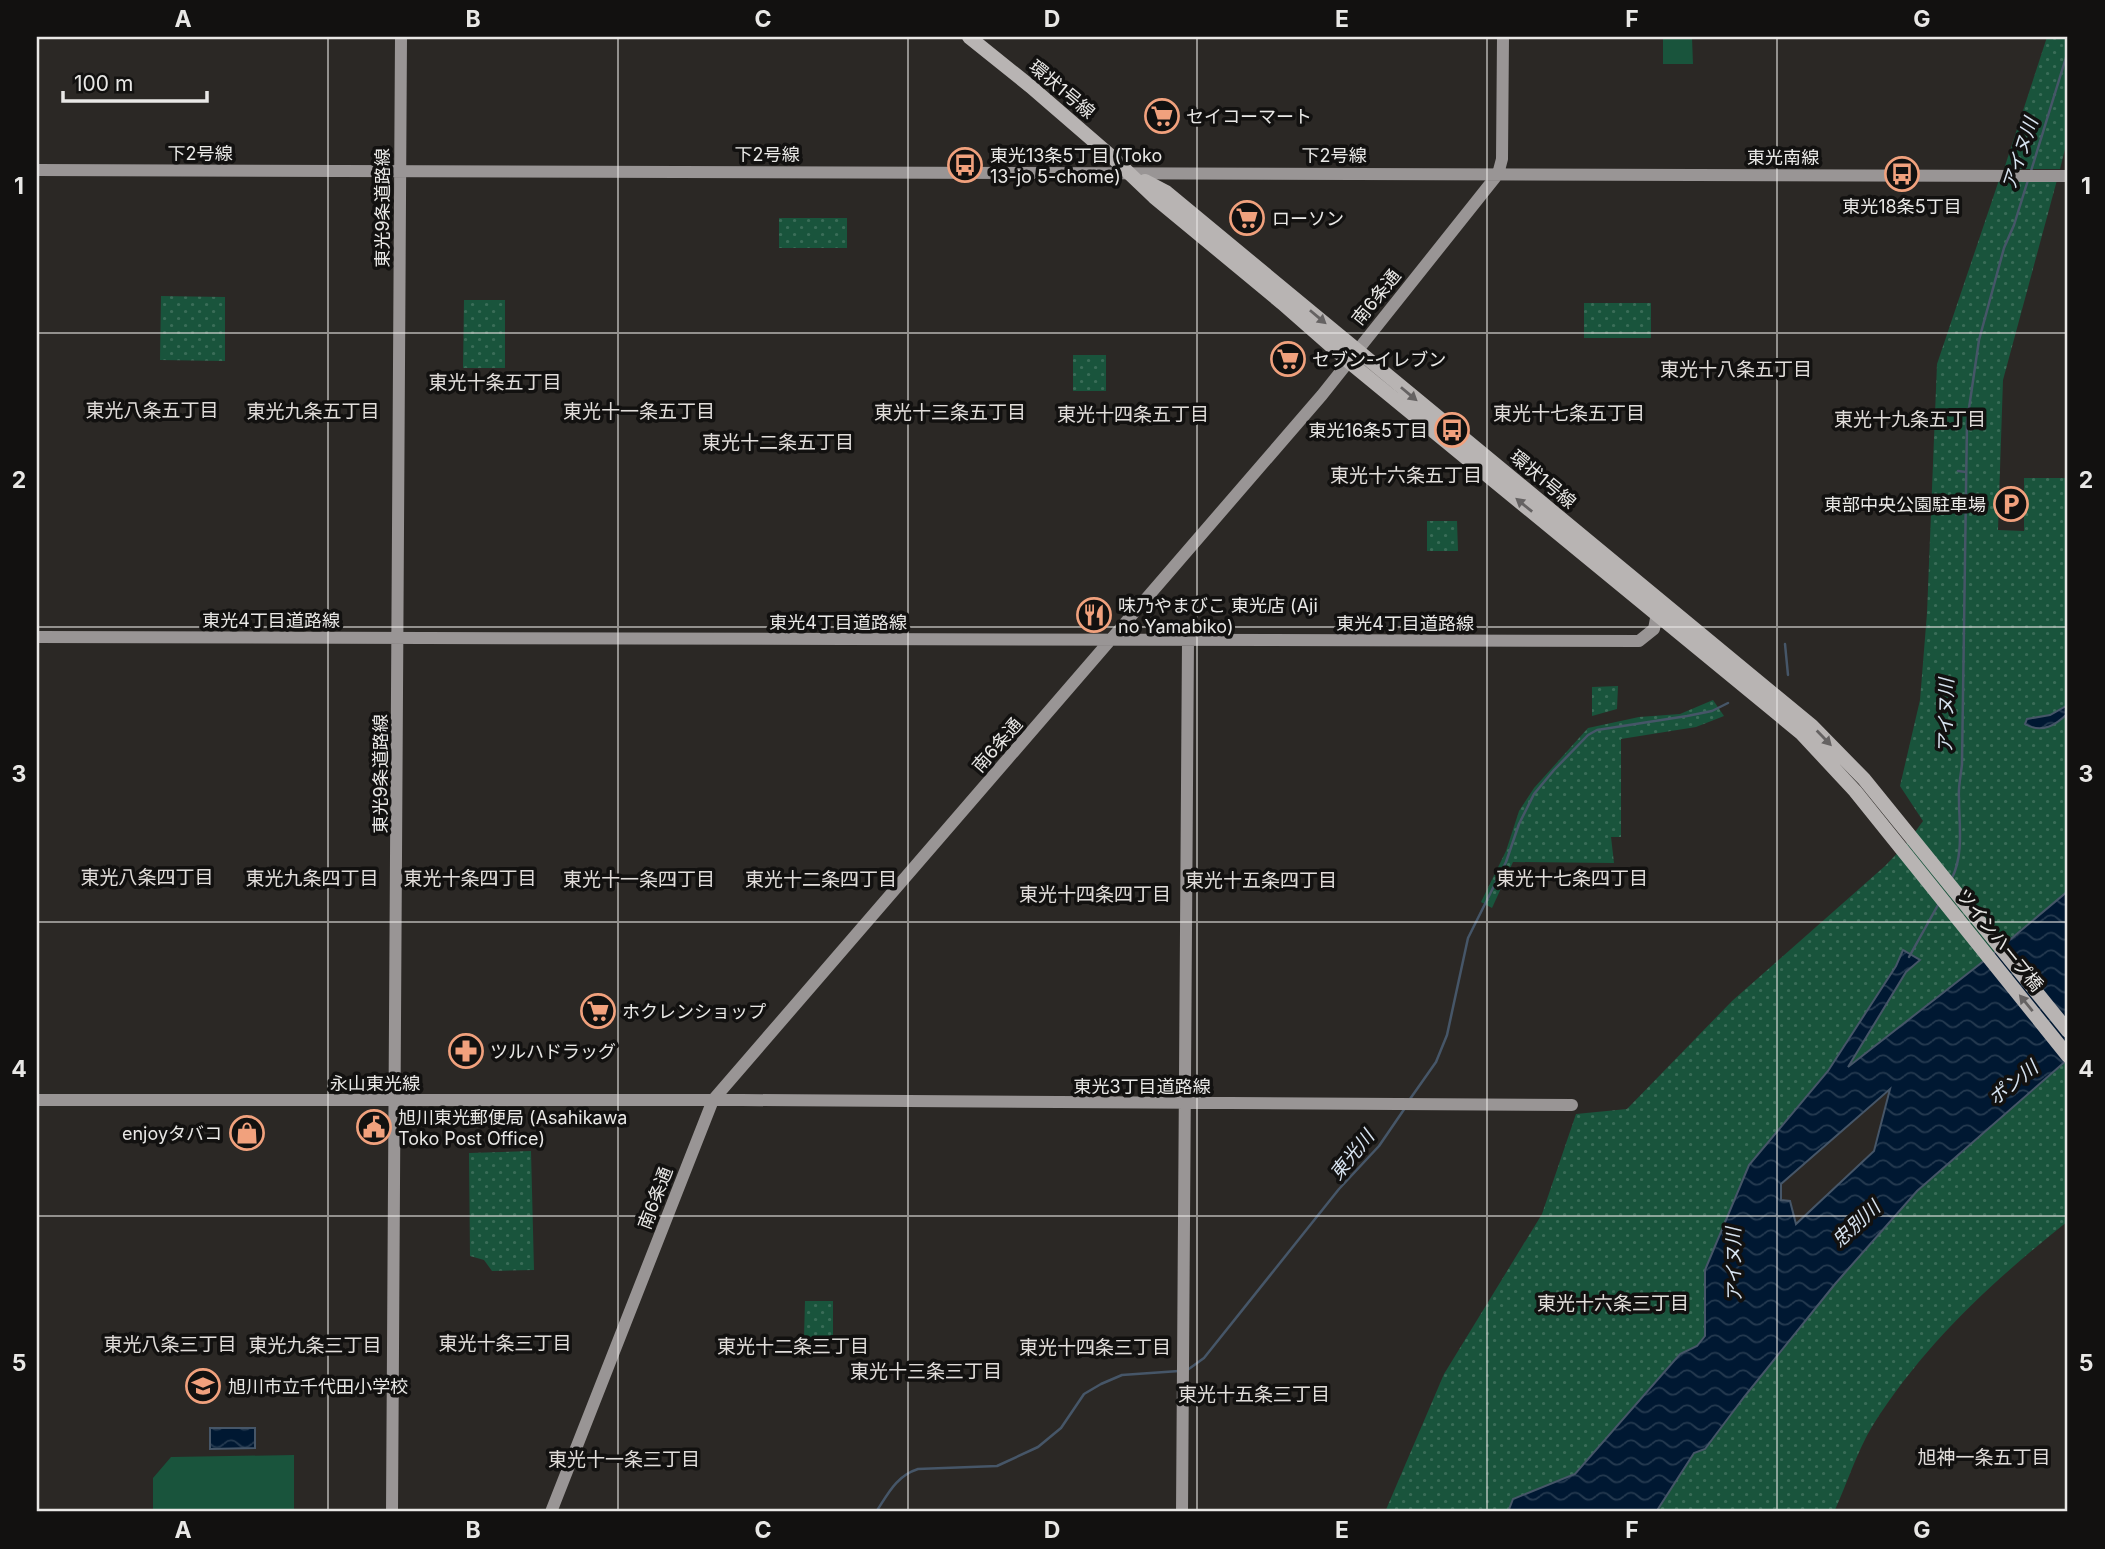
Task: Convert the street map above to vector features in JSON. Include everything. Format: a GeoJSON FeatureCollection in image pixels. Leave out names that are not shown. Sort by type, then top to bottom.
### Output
{"type":"FeatureCollection","features":[{"type":"Feature","properties":{"kind":"main road","name":"環状1号線"},"geometry":{"type":"LineString","coordinates":[[969,37],[1128,172],[1166,192],[1290,293],[1352,356],[1801,733],[1855,791],[1901,847]]}},
{"type":"Feature","properties":{"kind":"main road","name":"環状1号線"},"geometry":{"type":"LineString","coordinates":[[1352,356],[1812,726],[1864,779],[1913,838]]}},
{"type":"Feature","properties":{"kind":"main road","name":"ツインハープ橋"},"geometry":{"type":"LineString","coordinates":[[1913,838],[2068,1031]]}},
{"type":"Feature","properties":{"kind":"main road","name":"ツインハープ橋"},"geometry":{"type":"LineString","coordinates":[[1901,847],[2068,1056]]}},
{"type":"Feature","properties":{"kind":"street","name":"東光9条道路線"},"geometry":{"type":"LineString","coordinates":[[392,1512],[401,37]]}},
{"type":"Feature","properties":{"kind":"street"},"geometry":{"type":"LineString","coordinates":[[1497,174],[1502,159],[1503,37]]}},
{"type":"Feature","properties":{"kind":"street","name":"下2号線"},"geometry":{"type":"LineString","coordinates":[[37,170],[1497,174]]}},
{"type":"Feature","properties":{"kind":"street","name":"東光南線"},"geometry":{"type":"LineString","coordinates":[[1497,174],[2068,176]]}},
{"type":"Feature","properties":{"kind":"street","name":"南6条通"},"geometry":{"type":"LineString","coordinates":[[551,1512],[713,1100],[1322,395],[1497,174]]}},
{"type":"Feature","properties":{"kind":"street","name":"東光4丁目道路線"},"geometry":{"type":"LineString","coordinates":[[37,637],[1639,641],[1654,629],[1657,613]]}},
{"type":"Feature","properties":{"kind":"street"},"geometry":{"type":"LineString","coordinates":[[1182,1512],[1188,640]]}},
{"type":"Feature","properties":{"kind":"street","name":"永山東光線"},"geometry":{"type":"LineString","coordinates":[[37,1100],[713,1100]]}},
{"type":"Feature","properties":{"kind":"street","name":"東光3丁目道路線"},"geometry":{"type":"LineString","coordinates":[[713,1100],[1572,1105]]}},
{"type":"Feature","properties":{"kind":"green space"},"geometry":{"type":"Polygon","coordinates":[[[1663,37],[1692,37],[1693,64],[1663,64],[1663,37]]]}},
{"type":"Feature","properties":{"kind":"green space"},"geometry":{"type":"Polygon","coordinates":[[[2047,37],[2068,37],[2068,137],[2060,169],[2004,169],[2047,37]]]}},
{"type":"Feature","properties":{"kind":"green space"},"geometry":{"type":"Polygon","coordinates":[[[1999,180],[2057,180],[2003,380],[1998,530],[2024,531],[2024,478],[2068,478],[2068,891],[1994,953],[1846,1068],[1828,1072],[1749,1165],[1705,1270],[1705,1336],[1697,1346],[1680,1354],[1575,1474],[1513,1499],[1508,1512],[1385,1512],[1444,1374],[1542,1214],[1576,1114],[1627,1109],[1732,1001],[1885,866],[1923,821],[1900,786],[1920,700],[1927,613],[1937,364],[1999,180]]]}},
{"type":"Feature","properties":{"kind":"green space"},"geometry":{"type":"Polygon","coordinates":[[[779,218],[847,218],[847,248],[779,248],[779,218]]]}},
{"type":"Feature","properties":{"kind":"green space"},"geometry":{"type":"Polygon","coordinates":[[[161,296],[225,297],[225,361],[160,360],[161,296]]]}},
{"type":"Feature","properties":{"kind":"green space"},"geometry":{"type":"Polygon","coordinates":[[[464,300],[505,300],[505,368],[463,368],[464,300]]]}},
{"type":"Feature","properties":{"kind":"green space"},"geometry":{"type":"Polygon","coordinates":[[[1584,303],[1651,303],[1651,338],[1584,338],[1584,303]]]}},
{"type":"Feature","properties":{"kind":"green space"},"geometry":{"type":"Polygon","coordinates":[[[1073,355],[1106,355],[1106,391],[1073,391],[1073,355]]]}},
{"type":"Feature","properties":{"kind":"green space"},"geometry":{"type":"Polygon","coordinates":[[[1427,521],[1457,521],[1458,551],[1427,551],[1427,521]]]}},
{"type":"Feature","properties":{"kind":"green space"},"geometry":{"type":"Polygon","coordinates":[[[1618,686],[1617,709],[1592,716],[1592,687],[1618,686]]]}},
{"type":"Feature","properties":{"kind":"green space"},"geometry":{"type":"Polygon","coordinates":[[[1713,700],[1724,716],[1696,727],[1621,739],[1621,837],[1611,837],[1614,863],[1513,862],[1492,908],[1481,902],[1506,851],[1519,811],[1534,788],[1588,728],[1639,717],[1680,714],[1713,700]]]}},
{"type":"Feature","properties":{"kind":"green space"},"geometry":{"type":"Polygon","coordinates":[[[2068,1059],[2068,1221],[1987,1290],[1915,1367],[1867,1435],[1834,1512],[1656,1512],[1694,1453],[1705,1449],[1835,1284],[1917,1191],[2068,1059]]]}},
{"type":"Feature","properties":{"kind":"green space"},"geometry":{"type":"Polygon","coordinates":[[[531,1151],[534,1270],[492,1271],[484,1260],[470,1256],[469,1153],[531,1151]]]}},
{"type":"Feature","properties":{"kind":"green space"},"geometry":{"type":"Polygon","coordinates":[[[805,1301],[833,1301],[833,1340],[808,1343],[804,1337],[805,1301]]]}},
{"type":"Feature","properties":{"kind":"green space"},"geometry":{"type":"Polygon","coordinates":[[[294,1455],[294,1512],[153,1512],[153,1478],[171,1457],[294,1455]]]}},
{"type":"Feature","properties":{"kind":"water"},"geometry":{"type":"Polygon","coordinates":[[[2068,705],[2068,713],[2048,727],[2037,728],[2025,724],[2027,719],[2050,715],[2068,705]]]}},
{"type":"Feature","properties":{"kind":"water"},"geometry":{"type":"Polygon","coordinates":[[[2068,891],[2068,1059],[1917,1191],[1835,1284],[1705,1449],[1694,1453],[1656,1512],[1508,1512],[1513,1499],[1575,1474],[1680,1354],[1697,1346],[1705,1336],[1705,1270],[1749,1165],[1828,1071],[1896,966],[1903,950],[1920,960],[1906,972],[1848,1067],[1994,953],[2068,891]],[[1890,1089],[1781,1184],[1781,1200],[1790,1201],[1796,1224],[1874,1151],[1890,1089]]]}},
{"type":"Feature","properties":{"kind":"water"},"geometry":{"type":"Polygon","coordinates":[[[210,1428],[255,1428],[255,1448],[210,1449],[210,1428]]]}},
{"type":"Feature","properties":{"kind":"waterway","name":"アイヌ川"},"geometry":{"type":"LineString","coordinates":[[2031,171],[2068,51]]}},
{"type":"Feature","properties":{"kind":"waterway","name":"アイヌ川"},"geometry":{"type":"LineString","coordinates":[[1952,878],[1956,869],[1960,839],[1967,422],[1979,340],[2004,248],[2028,180]]}},
{"type":"Feature","properties":{"kind":"waterway","name":"東光川"},"geometry":{"type":"LineString","coordinates":[[1958,471],[1966,472]]}},
{"type":"Feature","properties":{"kind":"waterway","name":"東光川"},"geometry":{"type":"LineString","coordinates":[[1785,644],[1788,675]]}},
{"type":"Feature","properties":{"kind":"waterway","name":"東光川"},"geometry":{"type":"LineString","coordinates":[[1410,1099],[1436,1062],[1447,1035],[1468,938],[1506,862],[1519,824],[1534,794],[1588,735],[1597,730],[1712,711],[1728,703]]}},
{"type":"Feature","properties":{"kind":"waterway","name":"アイヌ川"},"geometry":{"type":"LineString","coordinates":[[1909,957],[1938,905]]}},
{"type":"Feature","properties":{"kind":"waterway","name":"東光川"},"geometry":{"type":"LineString","coordinates":[[1186,1371],[1204,1358],[1339,1189],[1379,1146],[1405,1108]]}},
{"type":"Feature","properties":{"kind":"waterway","name":"東光川"},"geometry":{"type":"LineString","coordinates":[[876,1512],[893,1486],[910,1472],[918,1469],[997,1466],[1038,1447],[1061,1428],[1084,1394],[1101,1384],[1122,1375],[1179,1371]]}},
{"type":"Feature","properties":{"kind":"place","name":"セイコーマート"},"geometry":{"type":"Point","coordinates":[1162,116]}},
{"type":"Feature","properties":{"kind":"place","name":"東光13条5丁目 (Toko 13-jo 5-chome)"},"geometry":{"type":"Point","coordinates":[965,165]}},
{"type":"Feature","properties":{"kind":"place","name":"東光18条5丁目"},"geometry":{"type":"Point","coordinates":[1902,174]}},
{"type":"Feature","properties":{"kind":"place","name":"ローソン"},"geometry":{"type":"Point","coordinates":[1247,218]}},
{"type":"Feature","properties":{"kind":"place","name":"セブン-イレブン"},"geometry":{"type":"Point","coordinates":[1288,359]}},
{"type":"Feature","properties":{"kind":"place","name":"東光16条5丁目"},"geometry":{"type":"Point","coordinates":[1452,430]}},
{"type":"Feature","properties":{"kind":"place","name":"東部中央公園駐車場"},"geometry":{"type":"Point","coordinates":[2011,504]}},
{"type":"Feature","properties":{"kind":"place","name":"味乃やまびこ 東光店 (Aji no Yamabiko)"},"geometry":{"type":"Point","coordinates":[1094,615]}},
{"type":"Feature","properties":{"kind":"place","name":"ホクレンショップ"},"geometry":{"type":"Point","coordinates":[598,1011]}},
{"type":"Feature","properties":{"kind":"place","name":"ツルハドラッグ"},"geometry":{"type":"Point","coordinates":[466,1051]}},
{"type":"Feature","properties":{"kind":"place","name":"旭川東光郵便局 (Asahikawa Toko Post Office)"},"geometry":{"type":"Point","coordinates":[374,1127]}},
{"type":"Feature","properties":{"kind":"place","name":"enjoyタバコ"},"geometry":{"type":"Point","coordinates":[247,1133]}},
{"type":"Feature","properties":{"kind":"place","name":"旭川市立千代田小学校"},"geometry":{"type":"Point","coordinates":[203,1386]}},
{"type":"Feature","properties":{"kind":"district","name":"東光十八条五丁目"},"geometry":{"type":"Point","coordinates":[1736,369]}},
{"type":"Feature","properties":{"kind":"district","name":"東光十条五丁目"},"geometry":{"type":"Point","coordinates":[495,382]}},
{"type":"Feature","properties":{"kind":"district","name":"東光八条五丁目"},"geometry":{"type":"Point","coordinates":[152,410]}},
{"type":"Feature","properties":{"kind":"district","name":"東光九条五丁目"},"geometry":{"type":"Point","coordinates":[313,411]}},
{"type":"Feature","properties":{"kind":"district","name":"東光十一条五丁目"},"geometry":{"type":"Point","coordinates":[639,411]}},
{"type":"Feature","properties":{"kind":"district","name":"東光十三条五丁目"},"geometry":{"type":"Point","coordinates":[950,412]}},
{"type":"Feature","properties":{"kind":"district","name":"東光十七条五丁目"},"geometry":{"type":"Point","coordinates":[1569,413]}},
{"type":"Feature","properties":{"kind":"district","name":"東光十四条五丁目"},"geometry":{"type":"Point","coordinates":[1133,414]}},
{"type":"Feature","properties":{"kind":"district","name":"東光十九条五丁目"},"geometry":{"type":"Point","coordinates":[1910,419]}},
{"type":"Feature","properties":{"kind":"district","name":"東光十二条五丁目"},"geometry":{"type":"Point","coordinates":[778,442]}},
{"type":"Feature","properties":{"kind":"district","name":"東光十六条五丁目"},"geometry":{"type":"Point","coordinates":[1406,475]}},
{"type":"Feature","properties":{"kind":"district","name":"東光八条四丁目"},"geometry":{"type":"Point","coordinates":[147,877]}},
{"type":"Feature","properties":{"kind":"district","name":"東光九条四丁目"},"geometry":{"type":"Point","coordinates":[312,878]}},
{"type":"Feature","properties":{"kind":"district","name":"東光十条四丁目"},"geometry":{"type":"Point","coordinates":[470,878]}},
{"type":"Feature","properties":{"kind":"district","name":"東光十七条四丁目"},"geometry":{"type":"Point","coordinates":[1572,878]}},
{"type":"Feature","properties":{"kind":"district","name":"東光十一条四丁目"},"geometry":{"type":"Point","coordinates":[639,879]}},
{"type":"Feature","properties":{"kind":"district","name":"東光十二条四丁目"},"geometry":{"type":"Point","coordinates":[821,879]}},
{"type":"Feature","properties":{"kind":"district","name":"東光十五条四丁目"},"geometry":{"type":"Point","coordinates":[1261,880]}},
{"type":"Feature","properties":{"kind":"district","name":"東光十四条四丁目"},"geometry":{"type":"Point","coordinates":[1095,894]}},
{"type":"Feature","properties":{"kind":"district","name":"東光十六条三丁目"},"geometry":{"type":"Point","coordinates":[1613,1303]}},
{"type":"Feature","properties":{"kind":"district","name":"東光十条三丁目"},"geometry":{"type":"Point","coordinates":[505,1343]}},
{"type":"Feature","properties":{"kind":"district","name":"東光八条三丁目"},"geometry":{"type":"Point","coordinates":[170,1344]}},
{"type":"Feature","properties":{"kind":"district","name":"東光九条三丁目"},"geometry":{"type":"Point","coordinates":[315,1345]}},
{"type":"Feature","properties":{"kind":"district","name":"東光十二条三丁目"},"geometry":{"type":"Point","coordinates":[793,1346]}},
{"type":"Feature","properties":{"kind":"district","name":"東光十四条三丁目"},"geometry":{"type":"Point","coordinates":[1095,1347]}},
{"type":"Feature","properties":{"kind":"district","name":"東光十三条三丁目"},"geometry":{"type":"Point","coordinates":[926,1371]}},
{"type":"Feature","properties":{"kind":"district","name":"東光十五条三丁目"},"geometry":{"type":"Point","coordinates":[1254,1394]}},
{"type":"Feature","properties":{"kind":"district","name":"旭神一条五丁目"},"geometry":{"type":"Point","coordinates":[1984,1457]}},
{"type":"Feature","properties":{"kind":"district","name":"東光十一条三丁目"},"geometry":{"type":"Point","coordinates":[624,1459]}},
{"type":"Feature","properties":{"kind":"water label","name":"ポン川"},"geometry":{"type":"Point","coordinates":[2013,1083]}},
{"type":"Feature","properties":{"kind":"water label","name":"忠別川"},"geometry":{"type":"Point","coordinates":[1856,1224]}}]}
